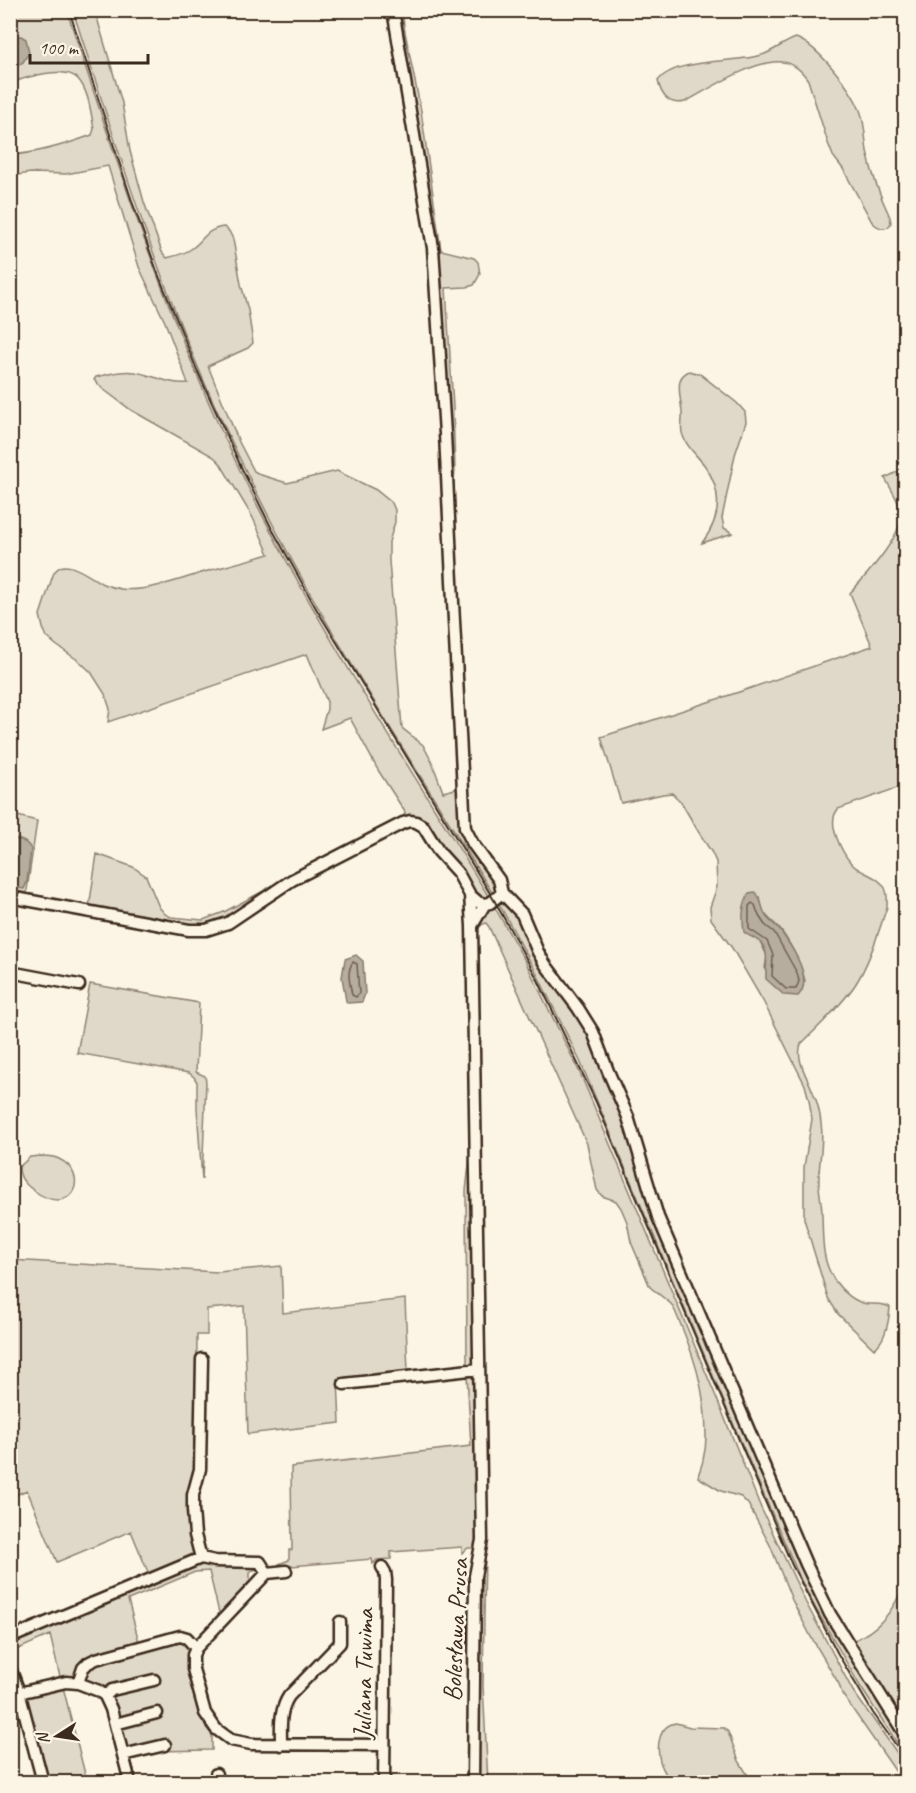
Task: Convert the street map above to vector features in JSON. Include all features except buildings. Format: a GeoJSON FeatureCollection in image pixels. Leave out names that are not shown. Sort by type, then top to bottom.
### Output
{"type":"FeatureCollection","features":[{"type":"Feature","properties":{"kind":"street"},"geometry":{"type":"LineString","coordinates":[[393,10],[433,248],[446,434],[464,819],[468,836],[499,880],[502,892],[522,914],[538,952],[593,1032],[628,1117],[658,1217],[806,1564],[830,1614],[906,1736]]}},
{"type":"Feature","properties":{"kind":"street"},"geometry":{"type":"LineString","coordinates":[[10,897],[189,930],[213,929],[235,920],[292,880],[410,821],[423,826],[440,852],[458,873],[470,895],[478,902],[490,903],[502,892]]}},
{"type":"Feature","properties":{"kind":"street","name":"Bolesława Prusa"},"geometry":{"type":"LineString","coordinates":[[470,895],[482,1540],[475,1575],[473,1782]]}},
{"type":"Feature","properties":{"kind":"street"},"geometry":{"type":"LineString","coordinates":[[472,926],[485,904]]}},
{"type":"Feature","properties":{"kind":"street"},"geometry":{"type":"LineString","coordinates":[[10,972],[79,985]]}},
{"type":"Feature","properties":{"kind":"street"},"geometry":{"type":"LineString","coordinates":[[201,1558],[195,1535],[193,1495],[200,1469],[202,1359]]}},
{"type":"Feature","properties":{"kind":"street"},"geometry":{"type":"LineString","coordinates":[[344,1384],[479,1369]]}},
{"type":"Feature","properties":{"kind":"street"},"geometry":{"type":"LineString","coordinates":[[10,1638],[201,1558],[215,1561],[260,1562],[267,1573]]}},
{"type":"Feature","properties":{"kind":"street","name":"Juliana Tuwima"},"geometry":{"type":"LineString","coordinates":[[382,1567],[386,1580],[384,1782]]}},
{"type":"Feature","properties":{"kind":"street"},"geometry":{"type":"LineString","coordinates":[[286,1571],[267,1573],[196,1648],[193,1655],[193,1669],[205,1713],[211,1724],[220,1733],[239,1742],[384,1745]]}},
{"type":"Feature","properties":{"kind":"street"},"geometry":{"type":"LineString","coordinates":[[281,1744],[281,1714],[284,1705],[289,1696],[340,1643],[340,1622]]}},
{"type":"Feature","properties":{"kind":"street"},"geometry":{"type":"LineString","coordinates":[[78,1683],[83,1668],[88,1663],[106,1656],[180,1636],[187,1638],[196,1648]]}},
{"type":"Feature","properties":{"kind":"street"},"geometry":{"type":"LineString","coordinates":[[10,1668],[15,1693],[43,1782]]}},
{"type":"Feature","properties":{"kind":"street"},"geometry":{"type":"LineString","coordinates":[[105,1696],[112,1690],[154,1680]]}},
{"type":"Feature","properties":{"kind":"street"},"geometry":{"type":"LineString","coordinates":[[15,1693],[59,1682],[78,1683],[94,1688],[105,1696],[109,1701],[130,1782]]}},
{"type":"Feature","properties":{"kind":"street"},"geometry":{"type":"LineString","coordinates":[[115,1724],[157,1713]]}},
{"type":"Feature","properties":{"kind":"street"},"geometry":{"type":"LineString","coordinates":[[123,1755],[165,1745]]}},
{"type":"Feature","properties":{"kind":"shaded area"},"geometry":{"type":"Polygon","coordinates":[[[11,11],[67,11],[160,283],[227,443],[287,561],[319,618],[490,899],[477,897],[420,819],[415,816],[404,817],[405,812],[378,770],[350,718],[321,729],[327,702],[307,654],[108,722],[110,709],[105,694],[91,672],[47,637],[40,615],[53,575],[63,566],[76,569],[103,584],[131,590],[166,584],[269,554],[253,518],[220,463],[214,457],[131,410],[94,380],[96,377],[130,372],[142,373],[175,383],[188,383],[165,322],[139,267],[108,166],[66,174],[31,173],[11,176],[11,155],[72,142],[92,135],[94,129],[85,90],[78,79],[72,75],[46,73],[11,83],[11,70],[23,62],[14,36],[11,37],[11,11]]]}},
{"type":"Feature","properties":{"kind":"shaded area"},"geometry":{"type":"Polygon","coordinates":[[[73,11],[95,11],[122,103],[130,151],[144,202],[162,252],[167,258],[182,254],[195,246],[209,232],[218,228],[224,227],[233,239],[253,343],[248,348],[208,366],[239,442],[254,471],[287,483],[337,471],[376,490],[392,503],[395,510],[395,522],[389,542],[389,561],[402,728],[423,745],[443,792],[459,788],[461,823],[495,880],[498,890],[494,896],[331,630],[272,523],[226,430],[194,358],[156,260],[73,11]]]}},
{"type":"Feature","properties":{"kind":"shaded area"},"geometry":{"type":"Polygon","coordinates":[[[396,11],[402,11],[421,111],[441,250],[474,258],[478,262],[480,274],[474,285],[446,288],[455,470],[451,508],[438,270],[396,11]]]}},
{"type":"Feature","properties":{"kind":"shaded area"},"geometry":{"type":"Polygon","coordinates":[[[796,38],[805,42],[824,58],[856,101],[863,120],[871,168],[890,217],[891,223],[887,227],[879,227],[872,222],[843,169],[833,156],[808,80],[794,66],[782,62],[759,65],[679,103],[670,101],[659,86],[658,81],[677,68],[762,55],[796,38]]]}},
{"type":"Feature","properties":{"kind":"shaded area"},"geometry":{"type":"Polygon","coordinates":[[[689,371],[700,374],[737,403],[745,412],[746,422],[735,455],[722,518],[724,528],[733,533],[702,543],[716,515],[717,495],[711,476],[687,444],[682,432],[679,385],[682,376],[689,371]]]}},
{"type":"Feature","properties":{"kind":"shaded area"},"geometry":{"type":"Polygon","coordinates":[[[899,471],[906,484],[905,785],[838,809],[834,816],[834,830],[850,862],[875,878],[885,888],[887,907],[869,957],[855,985],[836,1009],[801,1044],[800,1050],[801,1063],[816,1099],[821,1119],[819,1187],[827,1265],[838,1285],[854,1299],[863,1303],[890,1307],[884,1335],[874,1349],[838,1314],[828,1298],[804,1219],[804,1167],[812,1119],[809,1100],[805,1085],[763,1001],[732,948],[711,919],[710,907],[717,887],[716,862],[712,853],[681,802],[672,793],[621,803],[601,737],[872,646],[850,593],[882,555],[901,521],[898,503],[885,478],[899,471]],[[760,896],[761,943],[767,956],[765,968],[805,981],[790,945],[778,927],[765,914],[760,896]]]}},
{"type":"Feature","properties":{"kind":"shaded area"},"geometry":{"type":"Polygon","coordinates":[[[10,814],[37,821],[26,897],[11,894],[10,814]]]}},
{"type":"Feature","properties":{"kind":"shaded area"},"geometry":{"type":"Polygon","coordinates":[[[97,854],[133,867],[146,876],[159,907],[171,917],[203,920],[224,912],[267,889],[223,923],[201,927],[89,908],[97,854]]]}},
{"type":"Feature","properties":{"kind":"shaded area"},"geometry":{"type":"Polygon","coordinates":[[[506,900],[584,1020],[625,1113],[641,1171],[793,1539],[905,1739],[905,1755],[860,1686],[801,1580],[580,1061],[498,902],[506,900]]]}},
{"type":"Feature","properties":{"kind":"shaded area"},"geometry":{"type":"Polygon","coordinates":[[[494,906],[525,961],[580,1073],[761,1508],[806,1603],[853,1691],[905,1764],[905,1782],[842,1694],[839,1684],[792,1600],[770,1545],[748,1504],[741,1497],[721,1491],[698,1477],[703,1462],[706,1436],[704,1403],[687,1341],[671,1304],[650,1287],[631,1242],[627,1222],[621,1208],[616,1201],[602,1196],[597,1190],[587,1144],[486,923],[480,926],[476,935],[476,927],[488,907],[494,906]]]}},
{"type":"Feature","properties":{"kind":"shaded area"},"geometry":{"type":"Polygon","coordinates":[[[90,984],[199,1003],[196,1072],[205,1076],[206,1082],[202,1180],[197,1082],[194,1077],[189,1073],[77,1053],[90,984]]]}},
{"type":"Feature","properties":{"kind":"shaded area"},"geometry":{"type":"Polygon","coordinates":[[[472,1137],[474,1364],[467,1365],[466,1191],[472,1137]]]}},
{"type":"Feature","properties":{"kind":"shaded area"},"geometry":{"type":"Polygon","coordinates":[[[30,1157],[57,1158],[69,1166],[74,1174],[75,1183],[73,1191],[67,1197],[58,1200],[47,1198],[33,1190],[23,1180],[19,1167],[30,1157]]]}},
{"type":"Feature","properties":{"kind":"shaded area"},"geometry":{"type":"Polygon","coordinates":[[[10,1260],[218,1272],[281,1266],[283,1313],[405,1299],[408,1372],[338,1380],[340,1423],[248,1434],[244,1306],[207,1309],[207,1335],[197,1335],[195,1555],[150,1577],[131,1531],[57,1562],[27,1490],[11,1497],[10,1260]]]}},
{"type":"Feature","properties":{"kind":"shaded area"},"geometry":{"type":"Polygon","coordinates":[[[467,1375],[476,1376],[476,1548],[468,1548],[462,1553],[462,1547],[391,1552],[391,1559],[377,1560],[373,1564],[372,1559],[280,1567],[279,1564],[289,1560],[289,1550],[292,1550],[291,1467],[471,1446],[467,1375]]]}},
{"type":"Feature","properties":{"kind":"shaded area"},"geometry":{"type":"Polygon","coordinates":[[[485,1547],[483,1686],[488,1782],[477,1782],[479,1574],[485,1547]]]}},
{"type":"Feature","properties":{"kind":"shaded area"},"geometry":{"type":"Polygon","coordinates":[[[200,1561],[257,1565],[259,1570],[256,1569],[250,1573],[250,1585],[220,1617],[209,1571],[195,1572],[128,1600],[139,1642],[88,1659],[73,1677],[60,1677],[50,1635],[16,1650],[13,1657],[15,1663],[13,1663],[11,1642],[200,1561]]]}},
{"type":"Feature","properties":{"kind":"shaded area"},"geometry":{"type":"Polygon","coordinates":[[[905,1583],[905,1731],[850,1642],[870,1632],[884,1618],[896,1602],[905,1583]]]}},
{"type":"Feature","properties":{"kind":"shaded area"},"geometry":{"type":"Polygon","coordinates":[[[183,1640],[190,1648],[207,1724],[205,1726],[212,1735],[212,1750],[154,1751],[129,1757],[112,1700],[87,1682],[87,1670],[89,1666],[183,1640]]]}},
{"type":"Feature","properties":{"kind":"shaded area"},"geometry":{"type":"Polygon","coordinates":[[[63,1687],[87,1782],[46,1782],[26,1699],[28,1695],[63,1687]]]}},
{"type":"Feature","properties":{"kind":"shaded area"},"geometry":{"type":"Polygon","coordinates":[[[676,1723],[690,1727],[724,1728],[728,1732],[739,1761],[752,1782],[671,1782],[661,1764],[659,1743],[662,1732],[676,1723]]]}},
{"type":"Feature","properties":{"kind":"water"},"geometry":{"type":"Polygon","coordinates":[[[11,37],[26,39],[29,53],[23,62],[11,70],[11,37]]]}},
{"type":"Feature","properties":{"kind":"water"},"geometry":{"type":"Polygon","coordinates":[[[10,838],[22,841],[31,849],[24,889],[11,887],[10,838]]]}},
{"type":"Feature","properties":{"kind":"water"},"geometry":{"type":"Polygon","coordinates":[[[755,892],[766,916],[784,936],[799,962],[804,981],[803,989],[798,996],[784,995],[766,979],[764,947],[744,932],[745,902],[749,893],[755,892]]]}},
{"type":"Feature","properties":{"kind":"water"},"geometry":{"type":"Polygon","coordinates":[[[356,955],[363,961],[365,994],[362,1002],[348,1003],[342,977],[345,959],[356,955]]]}},
{"type":"Feature","properties":{"kind":"railway"},"geometry":{"type":"LineString","coordinates":[[69,10],[157,271],[197,370],[242,469],[317,610],[494,900],[538,980],[596,1102],[792,1565],[838,1654],[873,1713],[906,1759]]}}]}
